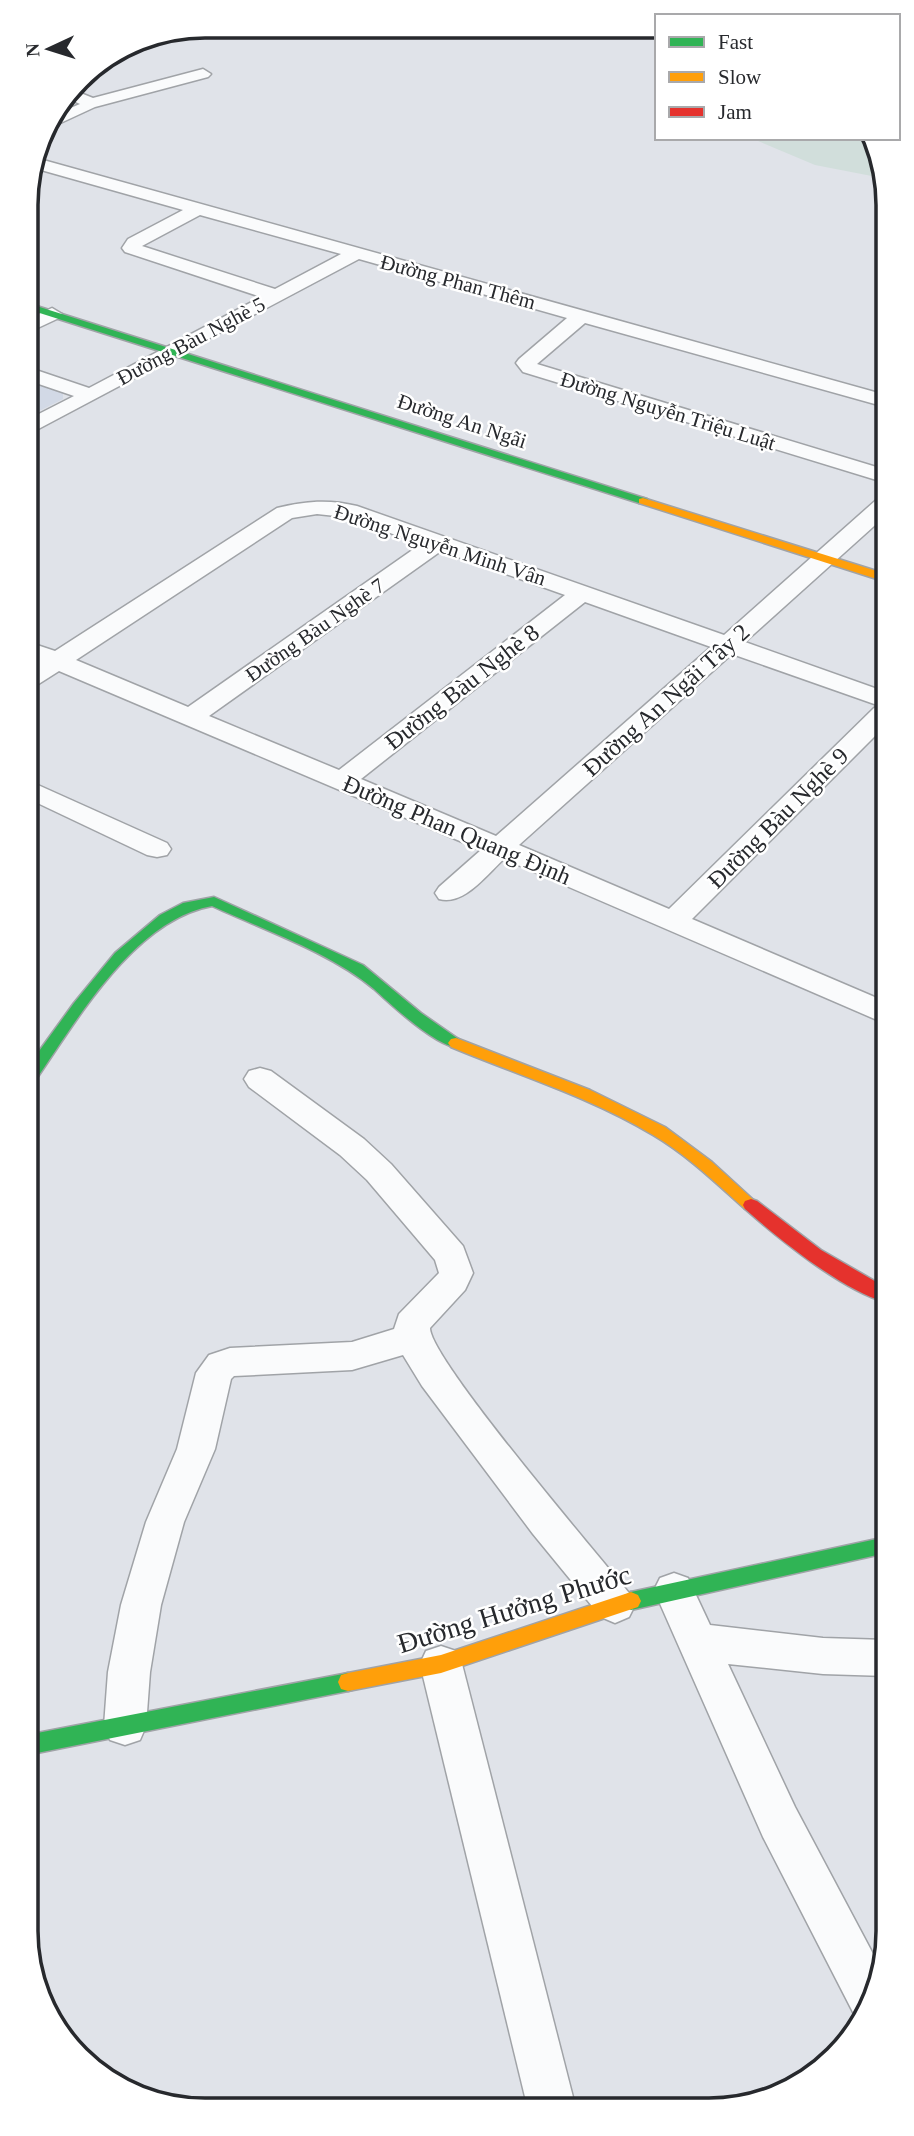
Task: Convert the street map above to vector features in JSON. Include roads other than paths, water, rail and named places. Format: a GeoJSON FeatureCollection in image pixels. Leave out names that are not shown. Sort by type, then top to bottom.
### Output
{"type":"FeatureCollection","features":[{"type":"Feature","properties":{"kind":"main road","name":"Đường An Ngãi"},"geometry":{"type":"LineString","coordinates":[[39,310],[876,575]]}},
{"type":"Feature","properties":{"kind":"main road"},"geometry":{"type":"LineString","coordinates":[[38,1064],[95,986],[130,947],[183,909],[203,900],[214,901],[358,968],[416,1017],[453,1042],[589,1095],[660,1132],[721,1178],[788,1237],[843,1273],[875,1290]]}},
{"type":"Feature","properties":{"kind":"main road","name":"Đường Hưởng Phước"},"geometry":{"type":"LineString","coordinates":[[38,1743],[441,1664],[615,1605],[875,1547]]}},
{"type":"Feature","properties":{"kind":"street"},"geometry":{"type":"LineString","coordinates":[[65,117],[89,104],[203,74]]}},
{"type":"Feature","properties":{"kind":"street"},"geometry":{"type":"LineString","coordinates":[[79,98],[89,104]]}},
{"type":"Feature","properties":{"kind":"street","name":"Đường Phan Thêm"},"geometry":{"type":"LineString","coordinates":[[44,165],[876,398]]}},
{"type":"Feature","properties":{"kind":"street"},"geometry":{"type":"LineString","coordinates":[[41,177],[59,170]]}},
{"type":"Feature","properties":{"kind":"street"},"geometry":{"type":"LineString","coordinates":[[198,209],[134,243],[131,248],[277,296]]}},
{"type":"Feature","properties":{"kind":"street","name":"Đường Bàu Nghè 5"},"geometry":{"type":"LineString","coordinates":[[39,423],[355,254]]}},
{"type":"Feature","properties":{"kind":"street"},"geometry":{"type":"LineString","coordinates":[[39,321],[52,314]]}},
{"type":"Feature","properties":{"kind":"street","name":"Đường Nguyễn Triệu Luật"},"geometry":{"type":"LineString","coordinates":[[581,316],[526,363],[530,368],[876,474]]}},
{"type":"Feature","properties":{"kind":"street"},"geometry":{"type":"LineString","coordinates":[[39,377],[91,395]]}},
{"type":"Feature","properties":{"kind":"street","name":"Đường Nguyễn Minh Vân"},"geometry":{"type":"LineString","coordinates":[[39,673],[285,513],[310,507],[334,508],[438,542],[876,696]]}},
{"type":"Feature","properties":{"kind":"street","name":"Đường An Ngãi Tây 2"},"geometry":{"type":"LineString","coordinates":[[449,893],[876,512]]}},
{"type":"Feature","properties":{"kind":"street","name":"Đường Bàu Nghè 7"},"geometry":{"type":"LineString","coordinates":[[191,717],[438,542]]}},
{"type":"Feature","properties":{"kind":"street","name":"Đường Bàu Nghè 8"},"geometry":{"type":"LineString","coordinates":[[342,781],[582,593]]}},
{"type":"Feature","properties":{"kind":"street","name":"Đường Phan Quang Định"},"geometry":{"type":"LineString","coordinates":[[39,653],[876,1009]]}},
{"type":"Feature","properties":{"kind":"street","name":"Đường Bàu Nghè 9"},"geometry":{"type":"LineString","coordinates":[[673,922],[876,720]]}},
{"type":"Feature","properties":{"kind":"street"},"geometry":{"type":"LineString","coordinates":[[39,794],[157,849]]}},
{"type":"Feature","properties":{"kind":"street"},"geometry":{"type":"LineString","coordinates":[[260,1079],[352,1147],[379,1172],[451,1255],[456,1273],[453,1281],[412,1324],[412,1338],[435,1376],[547,1522],[615,1605]]}},
{"type":"Feature","properties":{"kind":"street"},"geometry":{"type":"LineString","coordinates":[[125,1726],[129,1672],[141,1605],[166,1522],[196,1449],[214,1373],[230,1362],[352,1356],[412,1338]]}},
{"type":"Feature","properties":{"kind":"street"},"geometry":{"type":"LineString","coordinates":[[674,1590],[779,1822],[866,1987]]}},
{"type":"Feature","properties":{"kind":"street"},"geometry":{"type":"LineString","coordinates":[[698,1642],[823,1656],[875,1658]]}},
{"type":"Feature","properties":{"kind":"street"},"geometry":{"type":"LineString","coordinates":[[441,1664],[549,2098]]}}]}
